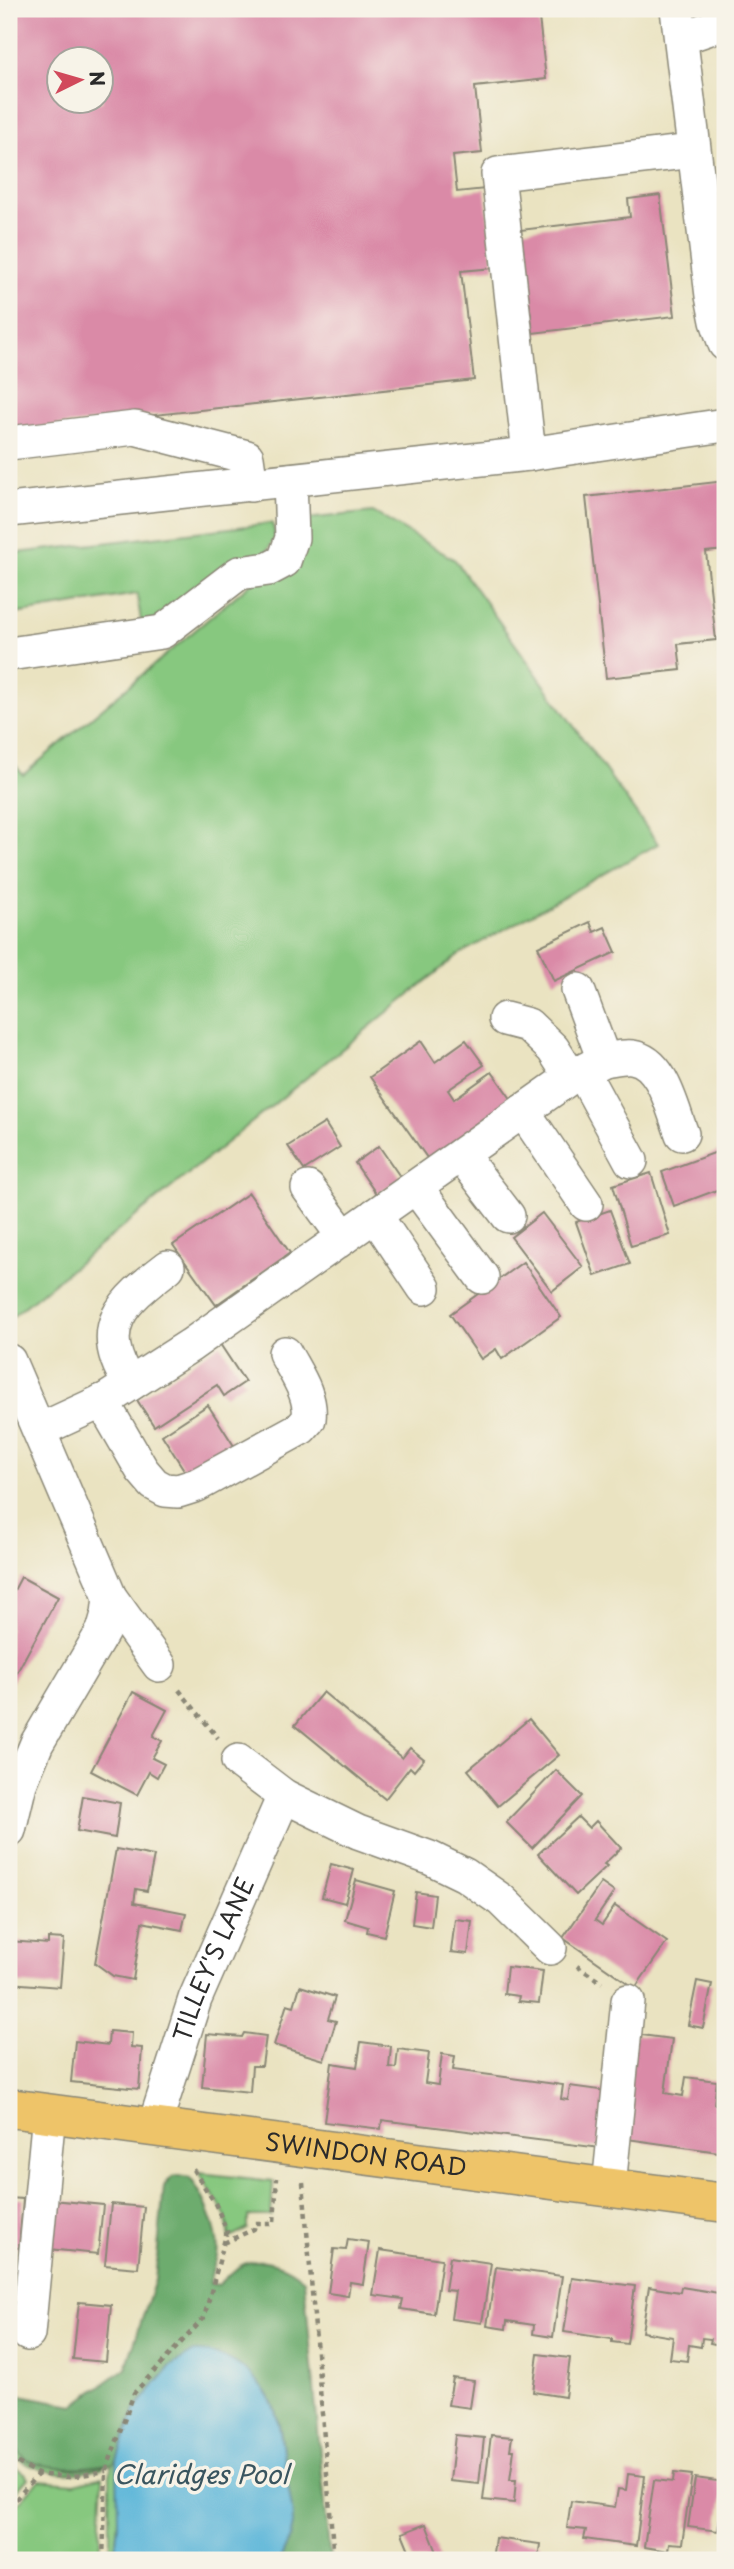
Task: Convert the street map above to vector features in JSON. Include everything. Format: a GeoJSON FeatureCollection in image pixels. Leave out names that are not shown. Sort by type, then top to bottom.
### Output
{"type":"FeatureCollection","features":[{"type":"Feature","properties":{"kind":"main road","name":"SWINDON ROAD"},"geometry":{"type":"LineString","coordinates":[[9,2108],[159,2127],[301,2156],[609,2186],[725,2203]]}},
{"type":"Feature","properties":{"kind":"street"},"geometry":{"type":"LineString","coordinates":[[725,23],[679,23],[712,296],[725,344]]}},
{"type":"Feature","properties":{"kind":"street"},"geometry":{"type":"LineString","coordinates":[[529,454],[498,174],[693,151]]}},
{"type":"Feature","properties":{"kind":"street"},"geometry":{"type":"LineString","coordinates":[[9,510],[529,454],[725,425]]}},
{"type":"Feature","properties":{"kind":"street"},"geometry":{"type":"LineString","coordinates":[[9,443],[135,428],[247,457],[251,485]]}},
{"type":"Feature","properties":{"kind":"street"},"geometry":{"type":"LineString","coordinates":[[9,654],[162,632],[239,573],[269,569],[284,561],[292,538],[290,480]]}},
{"type":"Feature","properties":{"kind":"street"},"geometry":{"type":"LineString","coordinates":[[578,990],[585,1069],[631,1161]]}},
{"type":"Feature","properties":{"kind":"street"},"geometry":{"type":"LineString","coordinates":[[505,1019],[528,1025],[553,1049],[585,1069]]}},
{"type":"Feature","properties":{"kind":"street"},"geometry":{"type":"LineString","coordinates":[[40,1430],[102,1401],[191,1345],[585,1069],[633,1057],[650,1065],[657,1073],[682,1133]]}},
{"type":"Feature","properties":{"kind":"street"},"geometry":{"type":"LineString","coordinates":[[523,1111],[586,1204]]}},
{"type":"Feature","properties":{"kind":"street"},"geometry":{"type":"LineString","coordinates":[[461,1155],[508,1216]]}},
{"type":"Feature","properties":{"kind":"street"},"geometry":{"type":"LineString","coordinates":[[415,1187],[482,1277]]}},
{"type":"Feature","properties":{"kind":"street"},"geometry":{"type":"LineString","coordinates":[[308,1188],[344,1237]]}},
{"type":"Feature","properties":{"kind":"street"},"geometry":{"type":"LineString","coordinates":[[375,1215],[424,1288]]}},
{"type":"Feature","properties":{"kind":"street"},"geometry":{"type":"LineString","coordinates":[[130,1384],[114,1357],[114,1330],[125,1305],[138,1290],[167,1267]]}},
{"type":"Feature","properties":{"kind":"street"},"geometry":{"type":"LineString","coordinates":[[102,1401],[153,1484],[165,1490],[188,1488],[289,1434],[309,1419],[311,1407],[285,1353]]}},
{"type":"Feature","properties":{"kind":"street"},"geometry":{"type":"LineString","coordinates":[[9,1361],[110,1597],[159,1665]]}},
{"type":"Feature","properties":{"kind":"street"},"geometry":{"type":"LineString","coordinates":[[9,1830],[20,1784],[37,1743],[103,1631],[110,1597]]}},
{"type":"Feature","properties":{"kind":"street"},"geometry":{"type":"LineString","coordinates":[[238,1761],[284,1796],[358,1832],[430,1858],[465,1875],[501,1900],[550,1948]]}},
{"type":"Feature","properties":{"kind":"street","name":"TILLEY'S LANE"},"geometry":{"type":"LineString","coordinates":[[159,2127],[195,2000],[284,1796]]}},
{"type":"Feature","properties":{"kind":"street"},"geometry":{"type":"LineString","coordinates":[[609,2186],[628,2001]]}},
{"type":"Feature","properties":{"kind":"street"},"geometry":{"type":"LineString","coordinates":[[28,2334],[49,2113]]}},
{"type":"Feature","properties":{"kind":"path"},"geometry":{"type":"LineString","coordinates":[[159,1665],[238,1761]]}},
{"type":"Feature","properties":{"kind":"path"},"geometry":{"type":"LineString","coordinates":[[550,1948],[628,2001]]}},
{"type":"Feature","properties":{"kind":"path"},"geometry":{"type":"LineString","coordinates":[[103,2560],[106,2471],[134,2393],[204,2318],[227,2231],[219,2210],[159,2127]]}},
{"type":"Feature","properties":{"kind":"path"},"geometry":{"type":"LineString","coordinates":[[223,2244],[254,2229],[254,2223],[274,2223],[277,2177],[295,2165],[301,2156]]}},
{"type":"Feature","properties":{"kind":"path"},"geometry":{"type":"LineString","coordinates":[[301,2156],[334,2560]]}},
{"type":"Feature","properties":{"kind":"path"},"geometry":{"type":"LineString","coordinates":[[9,2458],[38,2473],[69,2477],[106,2471]]}},
{"type":"Feature","properties":{"kind":"path"},"geometry":{"type":"LineString","coordinates":[[9,2507],[38,2473]]}},
{"type":"Feature","properties":{"kind":"green space"},"geometry":{"type":"Polygon","coordinates":[[[373,512],[455,560],[658,844],[458,955],[13,1316],[9,1311],[9,757],[23,775],[257,578],[306,519],[373,512]]]}},
{"type":"Feature","properties":{"kind":"green space"},"geometry":{"type":"Polygon","coordinates":[[[272,523],[276,537],[264,555],[153,621],[141,621],[137,594],[9,615],[9,554],[272,523]]]}},
{"type":"Feature","properties":{"kind":"green space"},"geometry":{"type":"Polygon","coordinates":[[[199,2173],[273,2181],[271,2216],[248,2216],[248,2229],[230,2238],[225,2214],[199,2173]]]}},
{"type":"Feature","properties":{"kind":"green space"},"geometry":{"type":"Polygon","coordinates":[[[172,2177],[190,2178],[195,2185],[214,2226],[218,2247],[210,2283],[218,2285],[240,2266],[257,2261],[282,2266],[304,2280],[330,2560],[280,2560],[293,2524],[279,2425],[276,2412],[263,2388],[237,2364],[170,2367],[135,2409],[117,2460],[113,2463],[64,2468],[38,2464],[20,2454],[9,2435],[9,2393],[74,2405],[126,2368],[155,2280],[164,2186],[172,2177]]]}},
{"type":"Feature","properties":{"kind":"green space"},"geometry":{"type":"Polygon","coordinates":[[[9,2435],[29,2453],[56,2466],[74,2469],[104,2465],[102,2468],[64,2473],[43,2470],[9,2455],[9,2435]]]}},
{"type":"Feature","properties":{"kind":"green space"},"geometry":{"type":"Polygon","coordinates":[[[117,2460],[119,2510],[114,2560],[110,2560],[110,2474],[113,2463],[117,2460]]]}},
{"type":"Feature","properties":{"kind":"green space"},"geometry":{"type":"Polygon","coordinates":[[[9,2464],[25,2473],[28,2478],[9,2500],[9,2464]]]}},
{"type":"Feature","properties":{"kind":"green space"},"geometry":{"type":"Polygon","coordinates":[[[103,2476],[99,2560],[9,2560],[9,2514],[39,2480],[74,2483],[103,2476]]]}},
{"type":"Feature","properties":{"kind":"water","name":"Claridges Pool"},"geometry":{"type":"Polygon","coordinates":[[[194,2352],[212,2353],[235,2362],[254,2378],[271,2402],[279,2428],[293,2518],[290,2538],[280,2560],[114,2560],[118,2525],[117,2460],[135,2409],[170,2367],[194,2352]]]}},
{"type":"Feature","properties":{"kind":"building"},"geometry":{"type":"Polygon","coordinates":[[[9,9],[538,9],[546,79],[475,87],[482,153],[453,156],[457,192],[485,189],[494,268],[461,271],[474,380],[9,431],[9,9]]]}},
{"type":"Feature","properties":{"kind":"building"},"geometry":{"type":"Polygon","coordinates":[[[660,195],[675,316],[533,333],[520,230],[630,217],[628,199],[660,195]]]}},
{"type":"Feature","properties":{"kind":"building"},"geometry":{"type":"Polygon","coordinates":[[[725,481],[725,550],[706,552],[716,640],[678,644],[681,670],[606,678],[586,497],[725,481]]]}},
{"type":"Feature","properties":{"kind":"building"},"geometry":{"type":"Polygon","coordinates":[[[590,922],[594,932],[605,927],[616,952],[554,981],[538,947],[590,922]]]}},
{"type":"Feature","properties":{"kind":"building"},"geometry":{"type":"Polygon","coordinates":[[[466,1040],[484,1065],[448,1090],[454,1099],[492,1072],[514,1103],[430,1162],[370,1077],[421,1041],[435,1062],[466,1040]]]}},
{"type":"Feature","properties":{"kind":"building"},"geometry":{"type":"Polygon","coordinates":[[[325,1123],[340,1147],[304,1170],[288,1146],[325,1123]]]}},
{"type":"Feature","properties":{"kind":"building"},"geometry":{"type":"Polygon","coordinates":[[[379,1146],[401,1178],[377,1195],[355,1163],[379,1146]]]}},
{"type":"Feature","properties":{"kind":"building"},"geometry":{"type":"Polygon","coordinates":[[[722,1150],[725,1161],[725,1187],[674,1206],[662,1172],[722,1150]]]}},
{"type":"Feature","properties":{"kind":"building"},"geometry":{"type":"Polygon","coordinates":[[[651,1173],[670,1235],[631,1246],[613,1185],[651,1173]]]}},
{"type":"Feature","properties":{"kind":"building"},"geometry":{"type":"Polygon","coordinates":[[[249,1193],[290,1253],[216,1305],[173,1245],[249,1193]]]}},
{"type":"Feature","properties":{"kind":"building"},"geometry":{"type":"Polygon","coordinates":[[[610,1210],[630,1264],[595,1276],[576,1222],[610,1210]]]}},
{"type":"Feature","properties":{"kind":"building"},"geometry":{"type":"Polygon","coordinates":[[[542,1213],[583,1267],[552,1291],[511,1237],[542,1213]]]}},
{"type":"Feature","properties":{"kind":"building"},"geometry":{"type":"Polygon","coordinates":[[[523,1262],[561,1317],[502,1359],[496,1349],[481,1359],[450,1314],[523,1262]]]}},
{"type":"Feature","properties":{"kind":"building"},"geometry":{"type":"Polygon","coordinates":[[[220,1344],[245,1382],[224,1396],[217,1385],[154,1426],[137,1400],[220,1344]]]}},
{"type":"Feature","properties":{"kind":"building"},"geometry":{"type":"Polygon","coordinates":[[[208,1405],[234,1446],[188,1476],[162,1435],[208,1405]]]}},
{"type":"Feature","properties":{"kind":"building"},"geometry":{"type":"Polygon","coordinates":[[[21,1577],[58,1597],[9,1687],[9,1600],[21,1577]]]}},
{"type":"Feature","properties":{"kind":"building"},"geometry":{"type":"Polygon","coordinates":[[[133,1692],[167,1710],[153,1736],[162,1741],[152,1758],[164,1764],[157,1777],[149,1772],[137,1795],[91,1771],[133,1692]]]}},
{"type":"Feature","properties":{"kind":"building"},"geometry":{"type":"Polygon","coordinates":[[[323,1692],[402,1758],[410,1748],[424,1759],[414,1771],[410,1767],[385,1799],[295,1725],[323,1692]]]}},
{"type":"Feature","properties":{"kind":"building"},"geometry":{"type":"Polygon","coordinates":[[[529,1719],[559,1755],[498,1806],[468,1770],[529,1719]]]}},
{"type":"Feature","properties":{"kind":"building"},"geometry":{"type":"Polygon","coordinates":[[[556,1770],[582,1796],[532,1848],[506,1822],[556,1770]]]}},
{"type":"Feature","properties":{"kind":"building"},"geometry":{"type":"Polygon","coordinates":[[[83,1796],[120,1803],[115,1838],[77,1831],[83,1796]]]}},
{"type":"Feature","properties":{"kind":"building"},"geometry":{"type":"Polygon","coordinates":[[[578,1817],[589,1828],[596,1821],[621,1848],[604,1864],[607,1866],[576,1895],[538,1854],[578,1817]]]}},
{"type":"Feature","properties":{"kind":"building"},"geometry":{"type":"Polygon","coordinates":[[[116,1849],[154,1856],[147,1891],[136,1889],[134,1903],[186,1913],[182,1930],[142,1922],[133,1980],[113,1976],[95,1963],[116,1849]]]}},
{"type":"Feature","properties":{"kind":"building"},"geometry":{"type":"Polygon","coordinates":[[[331,1864],[354,1870],[345,1903],[322,1897],[331,1864]]]}},
{"type":"Feature","properties":{"kind":"building"},"geometry":{"type":"Polygon","coordinates":[[[356,1880],[395,1891],[384,1936],[367,1932],[368,1927],[345,1920],[356,1880]]]}},
{"type":"Feature","properties":{"kind":"building"},"geometry":{"type":"Polygon","coordinates":[[[601,1883],[614,1892],[595,1920],[602,1925],[615,1906],[667,1942],[635,1988],[563,1938],[601,1883]]]}},
{"type":"Feature","properties":{"kind":"building"},"geometry":{"type":"Polygon","coordinates":[[[416,1892],[435,1895],[431,1927],[412,1924],[416,1892]]]}},
{"type":"Feature","properties":{"kind":"building"},"geometry":{"type":"Polygon","coordinates":[[[455,1919],[472,1921],[468,1954],[451,1952],[455,1919]]]}},
{"type":"Feature","properties":{"kind":"building"},"geometry":{"type":"Polygon","coordinates":[[[48,1938],[64,1939],[60,1987],[9,1983],[9,1941],[48,1944],[48,1938]]]}},
{"type":"Feature","properties":{"kind":"building"},"geometry":{"type":"Polygon","coordinates":[[[507,1967],[543,1971],[539,2003],[518,2001],[519,1996],[504,1994],[507,1967]]]}},
{"type":"Feature","properties":{"kind":"building"},"geometry":{"type":"Polygon","coordinates":[[[697,1981],[712,1984],[703,2028],[688,2025],[697,1981]]]}},
{"type":"Feature","properties":{"kind":"building"},"geometry":{"type":"Polygon","coordinates":[[[300,1986],[335,1997],[328,2019],[336,2021],[324,2060],[274,2045],[287,2004],[294,2006],[300,1986]]]}},
{"type":"Feature","properties":{"kind":"building"},"geometry":{"type":"Polygon","coordinates":[[[109,2031],[132,2033],[131,2047],[142,2048],[139,2089],[71,2082],[75,2041],[108,2045],[109,2031]]]}},
{"type":"Feature","properties":{"kind":"building"},"geometry":{"type":"Polygon","coordinates":[[[244,2033],[266,2036],[262,2066],[252,2066],[250,2092],[202,2087],[207,2034],[242,2037],[244,2033]]]}},
{"type":"Feature","properties":{"kind":"building"},"geometry":{"type":"Polygon","coordinates":[[[634,2034],[672,2039],[665,2093],[683,2096],[686,2077],[717,2081],[714,2104],[725,2105],[719,2152],[620,2138],[634,2034]]]}},
{"type":"Feature","properties":{"kind":"building"},"geometry":{"type":"Polygon","coordinates":[[[361,2042],[391,2046],[389,2067],[396,2068],[398,2049],[429,2053],[425,2083],[438,2085],[442,2054],[455,2056],[453,2070],[563,2085],[561,2099],[568,2100],[570,2086],[607,2091],[600,2148],[382,2120],[381,2129],[324,2122],[332,2063],[357,2067],[361,2042]]]}},
{"type":"Feature","properties":{"kind":"building"},"geometry":{"type":"Polygon","coordinates":[[[9,2198],[23,2199],[19,2248],[9,2247],[9,2198]]]}},
{"type":"Feature","properties":{"kind":"building"},"geometry":{"type":"Polygon","coordinates":[[[52,2200],[103,2205],[98,2254],[48,2249],[52,2200]]]}},
{"type":"Feature","properties":{"kind":"building"},"geometry":{"type":"Polygon","coordinates":[[[111,2204],[144,2207],[138,2268],[105,2265],[111,2204]]]}},
{"type":"Feature","properties":{"kind":"building"},"geometry":{"type":"Polygon","coordinates":[[[348,2239],[369,2242],[363,2284],[350,2282],[348,2296],[328,2293],[334,2249],[346,2250],[348,2239]]]}},
{"type":"Feature","properties":{"kind":"building"},"geometry":{"type":"Polygon","coordinates":[[[380,2250],[442,2259],[434,2314],[401,2309],[403,2299],[373,2295],[380,2250]]]}},
{"type":"Feature","properties":{"kind":"building"},"geometry":{"type":"Polygon","coordinates":[[[450,2257],[491,2263],[482,2323],[451,2319],[455,2291],[445,2290],[450,2257]]]}},
{"type":"Feature","properties":{"kind":"building"},"geometry":{"type":"Polygon","coordinates":[[[496,2267],[562,2276],[553,2337],[533,2334],[534,2325],[507,2321],[506,2329],[487,2326],[496,2267]]]}},
{"type":"Feature","properties":{"kind":"building"},"geometry":{"type":"Polygon","coordinates":[[[572,2278],[635,2286],[627,2344],[612,2342],[612,2339],[564,2332],[572,2278]]]}},
{"type":"Feature","properties":{"kind":"building"},"geometry":{"type":"Polygon","coordinates":[[[649,2287],[680,2292],[681,2287],[725,2294],[725,2346],[702,2338],[701,2347],[689,2345],[687,2361],[670,2359],[673,2337],[642,2332],[649,2287]]]}},
{"type":"Feature","properties":{"kind":"building"},"geometry":{"type":"Polygon","coordinates":[[[79,2302],[111,2305],[106,2362],[73,2359],[79,2302]]]}},
{"type":"Feature","properties":{"kind":"building"},"geometry":{"type":"Polygon","coordinates":[[[538,2354],[570,2358],[565,2397],[533,2392],[538,2354]]]}},
{"type":"Feature","properties":{"kind":"building"},"geometry":{"type":"Polygon","coordinates":[[[453,2378],[474,2381],[470,2408],[448,2405],[453,2378]]]}},
{"type":"Feature","properties":{"kind":"building"},"geometry":{"type":"Polygon","coordinates":[[[455,2435],[484,2438],[479,2484],[450,2481],[455,2435]]]}},
{"type":"Feature","properties":{"kind":"building"},"geometry":{"type":"Polygon","coordinates":[[[491,2435],[512,2437],[510,2450],[514,2450],[510,2480],[516,2480],[514,2503],[483,2500],[491,2435]]]}},
{"type":"Feature","properties":{"kind":"building"},"geometry":{"type":"Polygon","coordinates":[[[674,2473],[692,2475],[682,2544],[669,2543],[668,2551],[644,2547],[654,2480],[673,2482],[674,2473]]]}},
{"type":"Feature","properties":{"kind":"building"},"geometry":{"type":"Polygon","coordinates":[[[628,2474],[645,2476],[636,2546],[584,2539],[586,2530],[567,2528],[571,2501],[615,2507],[618,2489],[626,2490],[628,2474]]]}},
{"type":"Feature","properties":{"kind":"building"},"geometry":{"type":"Polygon","coordinates":[[[695,2478],[725,2482],[718,2531],[688,2527],[695,2478]]]}},
{"type":"Feature","properties":{"kind":"building"},"geometry":{"type":"Polygon","coordinates":[[[426,2524],[440,2560],[413,2560],[402,2533],[426,2524]]]}},
{"type":"Feature","properties":{"kind":"building"},"geometry":{"type":"Polygon","coordinates":[[[495,2538],[540,2544],[538,2560],[492,2560],[495,2538]]]}}]}
